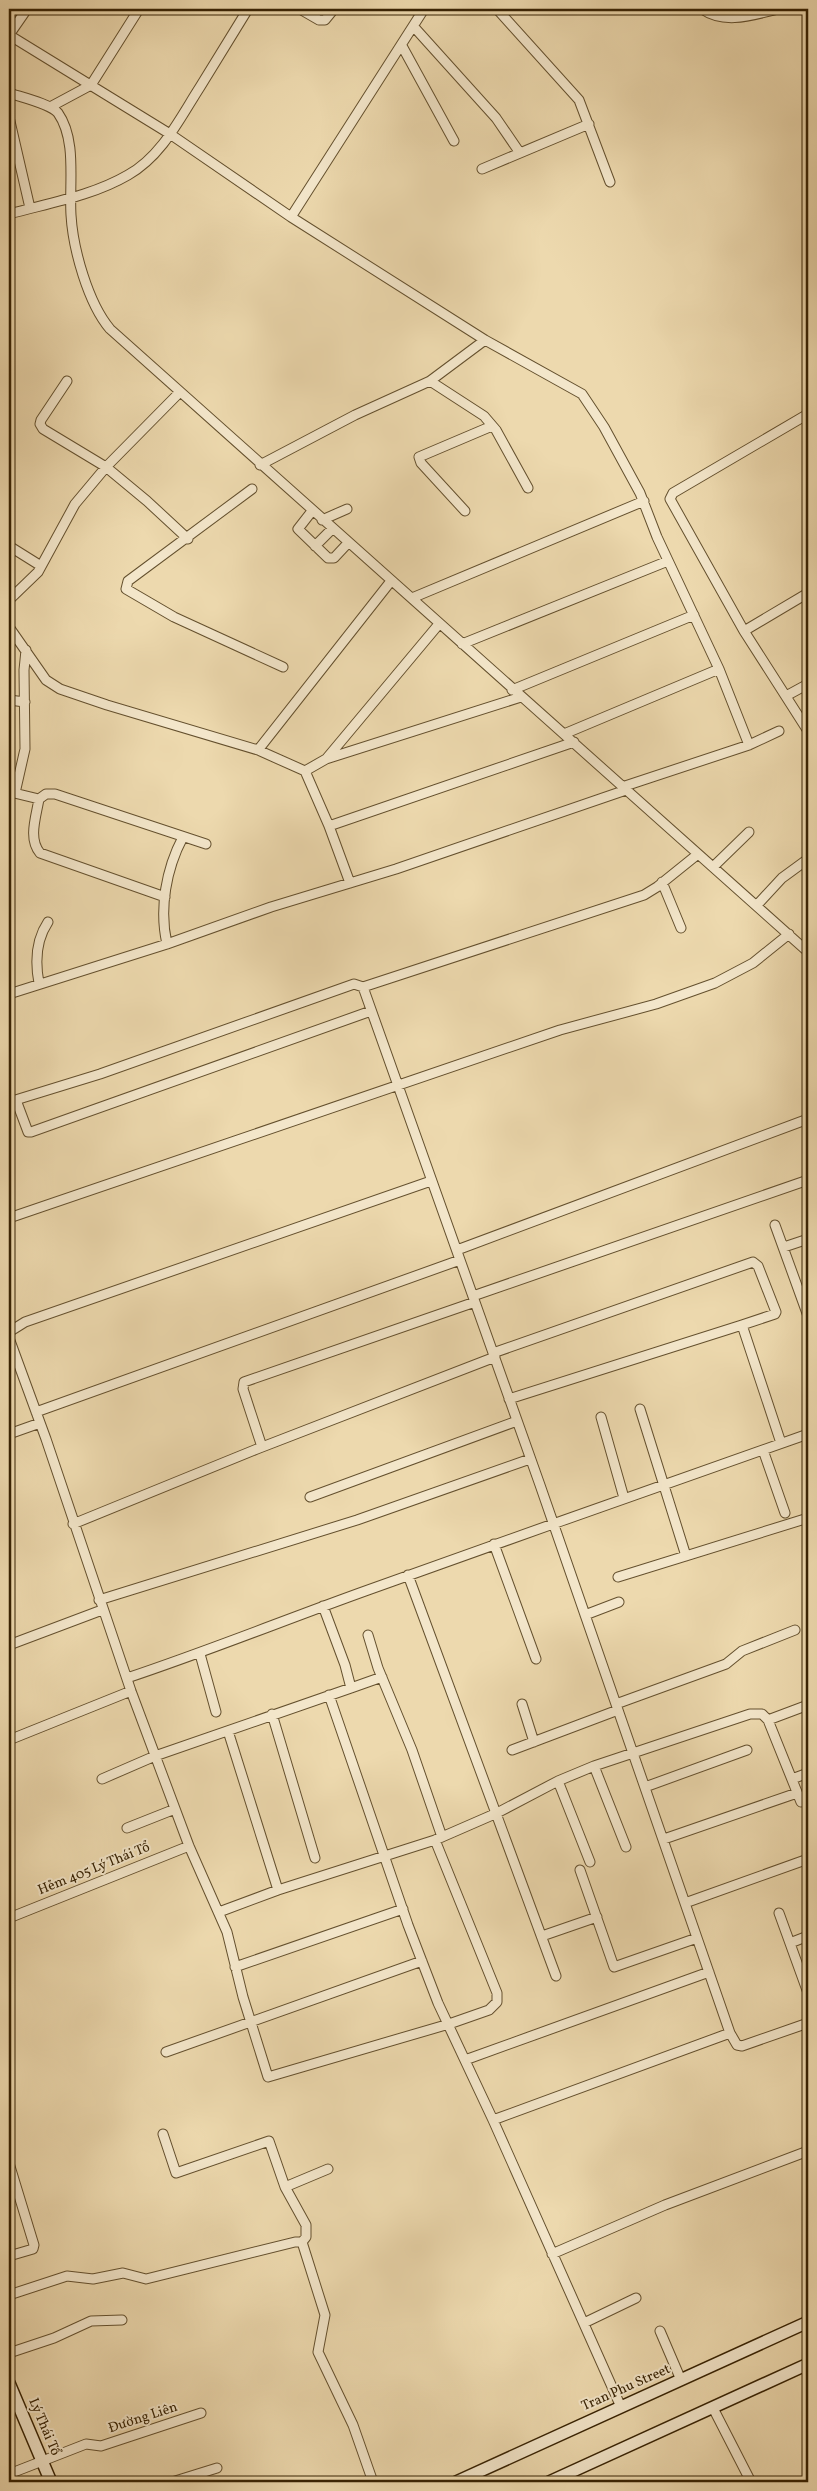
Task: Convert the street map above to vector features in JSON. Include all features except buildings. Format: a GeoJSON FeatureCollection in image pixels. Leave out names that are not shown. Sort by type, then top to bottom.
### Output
{"type":"FeatureCollection","features":[{"type":"Feature","properties":{"kind":"main road","name":"Tran Phu Street"},"geometry":{"type":"LineString","coordinates":[[456,2482],[808,2322]]}},
{"type":"Feature","properties":{"kind":"main road"},"geometry":{"type":"LineString","coordinates":[[549,2482],[808,2364]]}},
{"type":"Feature","properties":{"kind":"main road","name":"Lý Thái Tổ"},"geometry":{"type":"LineString","coordinates":[[9,2383],[51,2482]]}},
{"type":"Feature","properties":{"kind":"street"},"geometry":{"type":"LineString","coordinates":[[27,9],[9,35],[170,134],[291,218],[485,340],[582,394],[620,455],[644,501],[648,517],[719,669],[749,745]]}},
{"type":"Feature","properties":{"kind":"street"},"geometry":{"type":"LineString","coordinates":[[50,107],[91,85],[139,9]]}},
{"type":"Feature","properties":{"kind":"street"},"geometry":{"type":"LineString","coordinates":[[9,214],[70,198],[129,174],[144,163],[170,134],[248,9]]}},
{"type":"Feature","properties":{"kind":"street"},"geometry":{"type":"LineString","coordinates":[[300,9],[319,20],[325,20],[334,9]]}},
{"type":"Feature","properties":{"kind":"street"},"geometry":{"type":"LineString","coordinates":[[291,218],[424,9]]}},
{"type":"Feature","properties":{"kind":"street"},"geometry":{"type":"LineString","coordinates":[[497,9],[579,100],[610,182]]}},
{"type":"Feature","properties":{"kind":"street"},"geometry":{"type":"LineString","coordinates":[[702,9],[719,18],[738,17],[778,9]]}},
{"type":"Feature","properties":{"kind":"street"},"geometry":{"type":"LineString","coordinates":[[414,27],[496,118],[520,153]]}},
{"type":"Feature","properties":{"kind":"street"},"geometry":{"type":"LineString","coordinates":[[402,46],[454,141]]}},
{"type":"Feature","properties":{"kind":"street"},"geometry":{"type":"LineString","coordinates":[[9,93],[50,107],[57,112],[66,131],[70,198],[75,239],[86,284],[101,317],[117,337],[808,952]]}},
{"type":"Feature","properties":{"kind":"street"},"geometry":{"type":"LineString","coordinates":[[9,118],[30,208]]}},
{"type":"Feature","properties":{"kind":"street"},"geometry":{"type":"LineString","coordinates":[[482,169],[589,124]]}},
{"type":"Feature","properties":{"kind":"street"},"geometry":{"type":"LineString","coordinates":[[260,465],[355,415],[430,381],[485,340]]}},
{"type":"Feature","properties":{"kind":"street"},"geometry":{"type":"LineString","coordinates":[[67,381],[40,424],[44,429],[106,466],[188,539]]}},
{"type":"Feature","properties":{"kind":"street"},"geometry":{"type":"LineString","coordinates":[[430,381],[484,416],[492,426],[528,488]]}},
{"type":"Feature","properties":{"kind":"street"},"geometry":{"type":"LineString","coordinates":[[9,600],[41,566],[75,504],[106,466],[179,393]]}},
{"type":"Feature","properties":{"kind":"street"},"geometry":{"type":"LineString","coordinates":[[808,414],[673,493],[670,499],[744,631],[808,731]]}},
{"type":"Feature","properties":{"kind":"street"},"geometry":{"type":"LineString","coordinates":[[465,511],[421,463],[419,457],[492,426]]}},
{"type":"Feature","properties":{"kind":"street"},"geometry":{"type":"LineString","coordinates":[[252,489],[188,539],[128,581],[126,589],[174,616],[283,666]]}},
{"type":"Feature","properties":{"kind":"street"},"geometry":{"type":"LineString","coordinates":[[412,598],[644,501]]}},
{"type":"Feature","properties":{"kind":"street"},"geometry":{"type":"LineString","coordinates":[[322,520],[347,509]]}},
{"type":"Feature","properties":{"kind":"street"},"geometry":{"type":"LineString","coordinates":[[312,511],[298,528],[315,546],[331,559],[348,542]]}},
{"type":"Feature","properties":{"kind":"street"},"geometry":{"type":"LineString","coordinates":[[315,546],[332,529]]}},
{"type":"Feature","properties":{"kind":"street"},"geometry":{"type":"LineString","coordinates":[[9,546],[41,566]]}},
{"type":"Feature","properties":{"kind":"street"},"geometry":{"type":"LineString","coordinates":[[462,644],[668,561]]}},
{"type":"Feature","properties":{"kind":"street"},"geometry":{"type":"LineString","coordinates":[[258,750],[391,581]]}},
{"type":"Feature","properties":{"kind":"street"},"geometry":{"type":"LineString","coordinates":[[744,631],[808,593]]}},
{"type":"Feature","properties":{"kind":"street"},"geometry":{"type":"LineString","coordinates":[[512,690],[694,615]]}},
{"type":"Feature","properties":{"kind":"street"},"geometry":{"type":"LineString","coordinates":[[326,759],[439,624]]}},
{"type":"Feature","properties":{"kind":"street"},"geometry":{"type":"LineString","coordinates":[[9,627],[46,680],[60,689],[107,706],[258,750],[305,772],[329,826],[350,883]]}},
{"type":"Feature","properties":{"kind":"street"},"geometry":{"type":"LineString","coordinates":[[26,650],[25,749],[12,793],[39,799]]}},
{"type":"Feature","properties":{"kind":"street"},"geometry":{"type":"LineString","coordinates":[[564,734],[719,669]]}},
{"type":"Feature","properties":{"kind":"street"},"geometry":{"type":"LineString","coordinates":[[786,696],[808,684]]}},
{"type":"Feature","properties":{"kind":"street"},"geometry":{"type":"LineString","coordinates":[[305,772],[326,759],[520,696]]}},
{"type":"Feature","properties":{"kind":"street"},"geometry":{"type":"LineString","coordinates":[[9,700],[25,702]]}},
{"type":"Feature","properties":{"kind":"street"},"geometry":{"type":"LineString","coordinates":[[9,994],[167,944],[271,907],[350,883],[749,745],[779,730]]}},
{"type":"Feature","properties":{"kind":"street"},"geometry":{"type":"LineString","coordinates":[[329,826],[574,742]]}},
{"type":"Feature","properties":{"kind":"street"},"geometry":{"type":"LineString","coordinates":[[165,897],[40,853],[34,846],[33,838],[39,799],[46,794],[55,794],[206,844]]}},
{"type":"Feature","properties":{"kind":"street"},"geometry":{"type":"LineString","coordinates":[[713,867],[748,832]]}},
{"type":"Feature","properties":{"kind":"street"},"geometry":{"type":"LineString","coordinates":[[167,944],[162,913],[174,857],[183,837]]}},
{"type":"Feature","properties":{"kind":"street"},"geometry":{"type":"LineString","coordinates":[[362,987],[635,898],[652,891],[698,854]]}},
{"type":"Feature","properties":{"kind":"street"},"geometry":{"type":"LineString","coordinates":[[757,905],[782,878],[808,859]]}},
{"type":"Feature","properties":{"kind":"street"},"geometry":{"type":"LineString","coordinates":[[662,882],[681,928]]}},
{"type":"Feature","properties":{"kind":"street"},"geometry":{"type":"LineString","coordinates":[[39,983],[36,957],[42,931],[48,922]]}},
{"type":"Feature","properties":{"kind":"street"},"geometry":{"type":"LineString","coordinates":[[9,1218],[398,1087],[560,1030],[656,1004],[715,983],[753,963],[789,934]]}},
{"type":"Feature","properties":{"kind":"street"},"geometry":{"type":"LineString","coordinates":[[371,1011],[31,1132],[28,1132],[13,1101],[100,1074],[354,984],[360,984],[371,1011],[431,1182],[457,1250],[730,2033],[737,2045],[742,2046],[808,2023]]}},
{"type":"Feature","properties":{"kind":"street"},"geometry":{"type":"LineString","coordinates":[[457,1250],[808,1118]]}},
{"type":"Feature","properties":{"kind":"street"},"geometry":{"type":"LineString","coordinates":[[262,1446],[243,1389],[244,1382],[808,1180]]}},
{"type":"Feature","properties":{"kind":"street"},"geometry":{"type":"LineString","coordinates":[[9,1332],[25,1322],[431,1182]]}},
{"type":"Feature","properties":{"kind":"street"},"geometry":{"type":"LineString","coordinates":[[776,1225],[806,1305],[808,1316]]}},
{"type":"Feature","properties":{"kind":"street"},"geometry":{"type":"LineString","coordinates":[[784,1247],[808,1239]]}},
{"type":"Feature","properties":{"kind":"street"},"geometry":{"type":"LineString","coordinates":[[36,1412],[460,1260]]}},
{"type":"Feature","properties":{"kind":"street"},"geometry":{"type":"LineString","coordinates":[[73,1524],[262,1446],[494,1355],[754,1262],[758,1266],[776,1312],[775,1314],[509,1399]]}},
{"type":"Feature","properties":{"kind":"street"},"geometry":{"type":"LineString","coordinates":[[742,1325],[781,1443]]}},
{"type":"Feature","properties":{"kind":"street"},"geometry":{"type":"LineString","coordinates":[[9,1339],[40,1423],[131,1691],[189,1846],[227,1932],[250,2021],[268,2077],[449,2024],[489,2010],[498,2002],[497,1993],[438,1839],[412,1750],[382,1677],[368,1635]]}},
{"type":"Feature","properties":{"kind":"street"},"geometry":{"type":"LineString","coordinates":[[640,1409],[686,1556]]}},
{"type":"Feature","properties":{"kind":"street"},"geometry":{"type":"LineString","coordinates":[[601,1417],[624,1498]]}},
{"type":"Feature","properties":{"kind":"street"},"geometry":{"type":"LineString","coordinates":[[310,1497],[517,1421]]}},
{"type":"Feature","properties":{"kind":"street"},"geometry":{"type":"LineString","coordinates":[[9,1434],[40,1423]]}},
{"type":"Feature","properties":{"kind":"street"},"geometry":{"type":"LineString","coordinates":[[127,1678],[200,1654],[323,1606],[494,1544],[808,1434]]}},
{"type":"Feature","properties":{"kind":"street"},"geometry":{"type":"LineString","coordinates":[[763,1450],[785,1513]]}},
{"type":"Feature","properties":{"kind":"street"},"geometry":{"type":"LineString","coordinates":[[99,1600],[357,1520],[530,1459]]}},
{"type":"Feature","properties":{"kind":"street"},"geometry":{"type":"LineString","coordinates":[[618,1577],[808,1518]]}},
{"type":"Feature","properties":{"kind":"street"},"geometry":{"type":"LineString","coordinates":[[494,1544],[536,1659]]}},
{"type":"Feature","properties":{"kind":"street"},"geometry":{"type":"LineString","coordinates":[[408,1575],[556,1976]]}},
{"type":"Feature","properties":{"kind":"street"},"geometry":{"type":"LineString","coordinates":[[585,1615],[619,1602]]}},
{"type":"Feature","properties":{"kind":"street"},"geometry":{"type":"LineString","coordinates":[[323,1606],[345,1665],[350,1688]]}},
{"type":"Feature","properties":{"kind":"street"},"geometry":{"type":"LineString","coordinates":[[9,1645],[102,1610]]}},
{"type":"Feature","properties":{"kind":"street"},"geometry":{"type":"LineString","coordinates":[[512,1750],[726,1664],[742,1651],[796,1630]]}},
{"type":"Feature","properties":{"kind":"street"},"geometry":{"type":"LineString","coordinates":[[200,1654],[216,1712]]}},
{"type":"Feature","properties":{"kind":"street"},"geometry":{"type":"LineString","coordinates":[[102,1779],[155,1756],[382,1677]]}},
{"type":"Feature","properties":{"kind":"street"},"geometry":{"type":"LineString","coordinates":[[9,1740],[131,1691]]}},
{"type":"Feature","properties":{"kind":"street"},"geometry":{"type":"LineString","coordinates":[[329,1695],[422,1961],[621,2407]]}},
{"type":"Feature","properties":{"kind":"street"},"geometry":{"type":"LineString","coordinates":[[522,1704],[534,1742]]}},
{"type":"Feature","properties":{"kind":"street"},"geometry":{"type":"LineString","coordinates":[[768,1720],[808,1706]]}},
{"type":"Feature","properties":{"kind":"street"},"geometry":{"type":"LineString","coordinates":[[272,1714],[315,1858]]}},
{"type":"Feature","properties":{"kind":"street"},"geometry":{"type":"LineString","coordinates":[[219,1912],[278,1890],[438,1839],[497,1813],[558,1781],[594,1766],[750,1714],[762,1714],[768,1720],[799,1797],[664,1840]]}},
{"type":"Feature","properties":{"kind":"street"},"geometry":{"type":"LineString","coordinates":[[228,1731],[278,1890]]}},
{"type":"Feature","properties":{"kind":"street"},"geometry":{"type":"LineString","coordinates":[[645,1787],[747,1750]]}},
{"type":"Feature","properties":{"kind":"street"},"geometry":{"type":"LineString","coordinates":[[594,1766],[626,1847]]}},
{"type":"Feature","properties":{"kind":"street"},"geometry":{"type":"LineString","coordinates":[[792,1779],[808,1773]]}},
{"type":"Feature","properties":{"kind":"street"},"geometry":{"type":"LineString","coordinates":[[558,1781],[590,1862]]}},
{"type":"Feature","properties":{"kind":"street"},"geometry":{"type":"LineString","coordinates":[[127,1828],[175,1809]]}},
{"type":"Feature","properties":{"kind":"street","name":"Hẻm 405 Lý Thái Tổ"},"geometry":{"type":"LineString","coordinates":[[9,1918],[189,1846]]}},
{"type":"Feature","properties":{"kind":"street"},"geometry":{"type":"LineString","coordinates":[[685,1903],[808,1859]]}},
{"type":"Feature","properties":{"kind":"street"},"geometry":{"type":"LineString","coordinates":[[580,1870],[614,1967],[697,1938]]}},
{"type":"Feature","properties":{"kind":"street"},"geometry":{"type":"LineString","coordinates":[[236,1967],[403,1909]]}},
{"type":"Feature","properties":{"kind":"street"},"geometry":{"type":"LineString","coordinates":[[779,1913],[808,1993]]}},
{"type":"Feature","properties":{"kind":"street"},"geometry":{"type":"LineString","coordinates":[[542,1936],[597,1917]]}},
{"type":"Feature","properties":{"kind":"street"},"geometry":{"type":"LineString","coordinates":[[790,1943],[808,1936]]}},
{"type":"Feature","properties":{"kind":"street"},"geometry":{"type":"LineString","coordinates":[[166,2052],[422,1961]]}},
{"type":"Feature","properties":{"kind":"street"},"geometry":{"type":"LineString","coordinates":[[465,2060],[709,1972]]}},
{"type":"Feature","properties":{"kind":"street"},"geometry":{"type":"LineString","coordinates":[[494,2120],[730,2033]]}},
{"type":"Feature","properties":{"kind":"street"},"geometry":{"type":"LineString","coordinates":[[163,2134],[176,2173],[269,2141],[285,2186],[306,2225],[306,2237],[302,2242]]}},
{"type":"Feature","properties":{"kind":"street"},"geometry":{"type":"LineString","coordinates":[[552,2254],[665,2205],[808,2151]]}},
{"type":"Feature","properties":{"kind":"street"},"geometry":{"type":"LineString","coordinates":[[9,2163],[34,2245],[33,2249],[9,2256]]}},
{"type":"Feature","properties":{"kind":"street"},"geometry":{"type":"LineString","coordinates":[[285,2186],[328,2169]]}},
{"type":"Feature","properties":{"kind":"street"},"geometry":{"type":"LineString","coordinates":[[9,2296],[62,2276],[93,2279],[123,2273],[146,2279],[295,2242],[302,2242]]}},
{"type":"Feature","properties":{"kind":"street"},"geometry":{"type":"LineString","coordinates":[[302,2242],[325,2315],[326,2322],[318,2352],[353,2425],[373,2482]]}},
{"type":"Feature","properties":{"kind":"street"},"geometry":{"type":"LineString","coordinates":[[584,2323],[636,2298]]}},
{"type":"Feature","properties":{"kind":"street"},"geometry":{"type":"LineString","coordinates":[[9,2353],[54,2338],[91,2321],[122,2320]]}},
{"type":"Feature","properties":{"kind":"street"},"geometry":{"type":"LineString","coordinates":[[660,2331],[681,2380]]}},
{"type":"Feature","properties":{"kind":"street"},"geometry":{"type":"LineString","coordinates":[[713,2408],[751,2482]]}},
{"type":"Feature","properties":{"kind":"street","name":"Đường Liên"},"geometry":{"type":"LineString","coordinates":[[9,2474],[86,2444],[101,2446],[201,2413]]}},
{"type":"Feature","properties":{"kind":"street"},"geometry":{"type":"LineString","coordinates":[[172,2482],[217,2468]]}}]}
